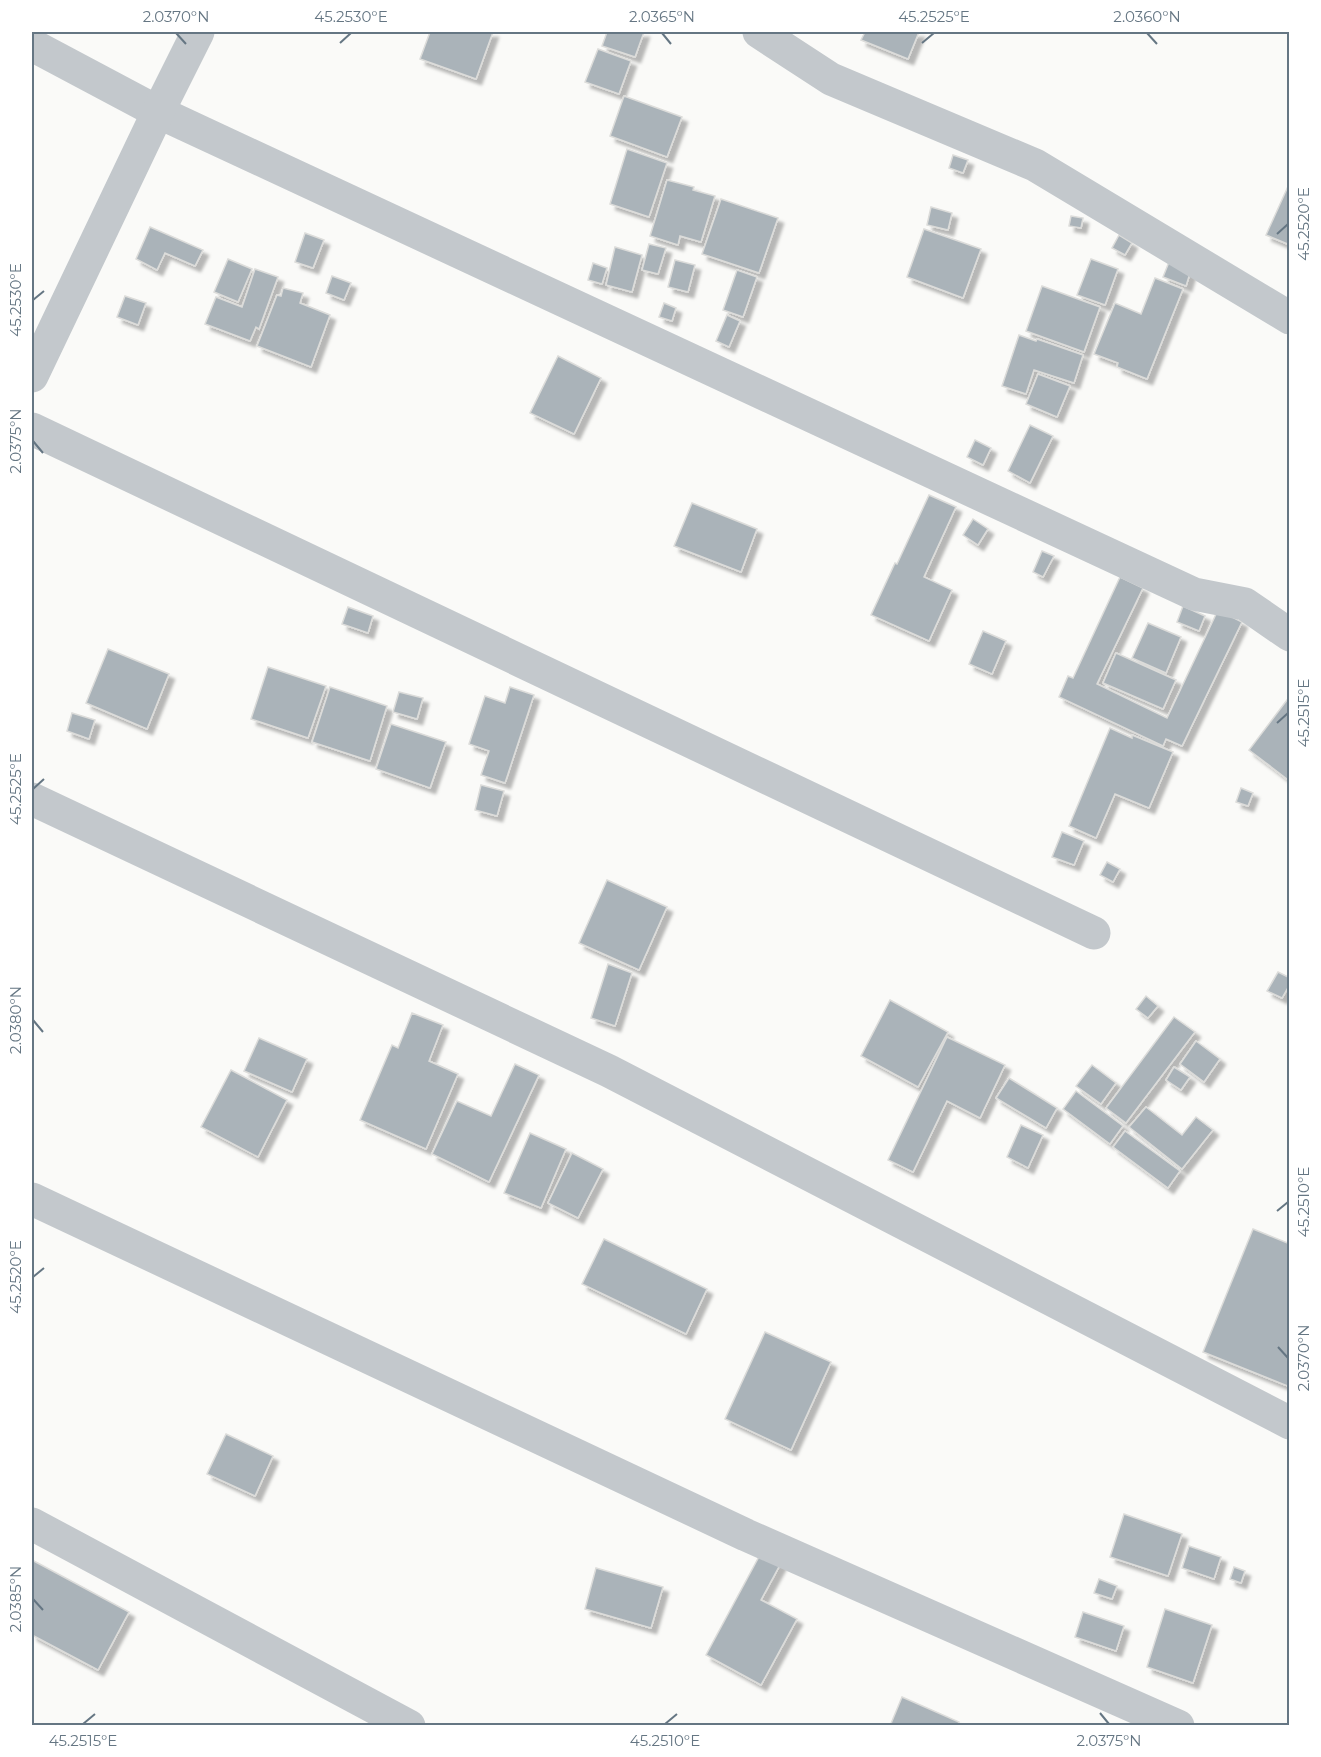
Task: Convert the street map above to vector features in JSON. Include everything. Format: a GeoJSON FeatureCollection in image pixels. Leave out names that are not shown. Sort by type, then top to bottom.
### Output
{"type":"FeatureCollection","features":[{"type":"Feature","properties":{"kind":"street"},"geometry":{"type":"LineString","coordinates":[[32,376],[198,32]]}},
{"type":"Feature","properties":{"kind":"street"},"geometry":{"type":"LineString","coordinates":[[759,32],[831,79],[1035,165],[1290,318]]}},
{"type":"Feature","properties":{"kind":"street"},"geometry":{"type":"LineString","coordinates":[[32,45],[158,112],[1194,594],[1245,604],[1290,635]]}},
{"type":"Feature","properties":{"kind":"street"},"geometry":{"type":"LineString","coordinates":[[32,429],[1094,933]]}},
{"type":"Feature","properties":{"kind":"street"},"geometry":{"type":"LineString","coordinates":[[32,799],[609,1071],[1290,1423]]}},
{"type":"Feature","properties":{"kind":"street"},"geometry":{"type":"LineString","coordinates":[[32,1199],[746,1535],[1178,1725]]}},
{"type":"Feature","properties":{"kind":"street"},"geometry":{"type":"LineString","coordinates":[[32,1524],[409,1725]]}},
{"type":"Feature","properties":{"kind":"building"},"geometry":{"type":"Polygon","coordinates":[[[430,32],[493,32],[476,79],[420,59],[430,32]]]}},
{"type":"Feature","properties":{"kind":"building"},"geometry":{"type":"Polygon","coordinates":[[[607,32],[644,32],[635,57],[602,46],[607,32]]]}},
{"type":"Feature","properties":{"kind":"building"},"geometry":{"type":"Polygon","coordinates":[[[865,32],[919,32],[908,59],[861,40],[865,32]]]}},
{"type":"Feature","properties":{"kind":"building"},"geometry":{"type":"Polygon","coordinates":[[[598,49],[631,61],[619,94],[585,82],[598,49]]]}},
{"type":"Feature","properties":{"kind":"building"},"geometry":{"type":"Polygon","coordinates":[[[624,96],[682,117],[667,157],[610,136],[624,96]]]}},
{"type":"Feature","properties":{"kind":"building"},"geometry":{"type":"Polygon","coordinates":[[[627,149],[667,163],[649,217],[610,204],[627,149]]]}},
{"type":"Feature","properties":{"kind":"building"},"geometry":{"type":"Polygon","coordinates":[[[953,155],[968,160],[963,173],[949,168],[953,155]]]}},
{"type":"Feature","properties":{"kind":"building"},"geometry":{"type":"Polygon","coordinates":[[[667,180],[694,187],[693,190],[715,196],[701,242],[680,236],[678,245],[650,236],[667,180]]]}},
{"type":"Feature","properties":{"kind":"building"},"geometry":{"type":"Polygon","coordinates":[[[1290,182],[1290,245],[1266,235],[1290,182]]]}},
{"type":"Feature","properties":{"kind":"building"},"geometry":{"type":"Polygon","coordinates":[[[721,199],[778,218],[759,273],[702,254],[721,199]]]}},
{"type":"Feature","properties":{"kind":"building"},"geometry":{"type":"Polygon","coordinates":[[[931,207],[952,213],[948,230],[927,225],[931,207]]]}},
{"type":"Feature","properties":{"kind":"building"},"geometry":{"type":"Polygon","coordinates":[[[1071,216],[1083,218],[1081,228],[1069,226],[1071,216]]]}},
{"type":"Feature","properties":{"kind":"building"},"geometry":{"type":"Polygon","coordinates":[[[150,227],[203,250],[195,266],[165,253],[157,270],[136,259],[150,227]]]}},
{"type":"Feature","properties":{"kind":"building"},"geometry":{"type":"Polygon","coordinates":[[[924,229],[981,249],[963,298],[907,277],[924,229]]]}},
{"type":"Feature","properties":{"kind":"building"},"geometry":{"type":"Polygon","coordinates":[[[305,233],[324,240],[313,268],[295,262],[305,233]]]}},
{"type":"Feature","properties":{"kind":"building"},"geometry":{"type":"Polygon","coordinates":[[[1119,235],[1132,243],[1125,255],[1112,248],[1119,235]]]}},
{"type":"Feature","properties":{"kind":"building"},"geometry":{"type":"Polygon","coordinates":[[[649,244],[666,248],[658,274],[642,270],[649,244]]]}},
{"type":"Feature","properties":{"kind":"building"},"geometry":{"type":"Polygon","coordinates":[[[615,247],[642,255],[632,292],[606,285],[615,247]]]}},
{"type":"Feature","properties":{"kind":"building"},"geometry":{"type":"Polygon","coordinates":[[[228,259],[252,269],[238,302],[214,292],[228,259]]]}},
{"type":"Feature","properties":{"kind":"building"},"geometry":{"type":"Polygon","coordinates":[[[1091,259],[1118,269],[1105,305],[1077,295],[1091,259]]]}},
{"type":"Feature","properties":{"kind":"building"},"geometry":{"type":"Polygon","coordinates":[[[675,260],[695,265],[688,292],[668,287],[675,260]]]}},
{"type":"Feature","properties":{"kind":"building"},"geometry":{"type":"Polygon","coordinates":[[[1169,262],[1191,270],[1186,286],[1163,277],[1169,262]]]}},
{"type":"Feature","properties":{"kind":"building"},"geometry":{"type":"Polygon","coordinates":[[[593,263],[607,268],[602,284],[588,280],[593,263]]]}},
{"type":"Feature","properties":{"kind":"building"},"geometry":{"type":"Polygon","coordinates":[[[255,269],[278,277],[259,329],[256,327],[250,341],[205,324],[216,297],[242,307],[255,269]]]}},
{"type":"Feature","properties":{"kind":"building"},"geometry":{"type":"Polygon","coordinates":[[[737,270],[757,277],[743,317],[723,310],[737,270]]]}},
{"type":"Feature","properties":{"kind":"building"},"geometry":{"type":"Polygon","coordinates":[[[332,276],[351,283],[344,300],[326,293],[332,276]]]}},
{"type":"Feature","properties":{"kind":"building"},"geometry":{"type":"Polygon","coordinates":[[[1155,278],[1183,289],[1147,379],[1117,367],[1118,363],[1094,354],[1115,303],[1141,314],[1155,278]]]}},
{"type":"Feature","properties":{"kind":"building"},"geometry":{"type":"Polygon","coordinates":[[[1042,286],[1100,307],[1084,352],[1026,331],[1042,286]]]}},
{"type":"Feature","properties":{"kind":"building"},"geometry":{"type":"Polygon","coordinates":[[[283,288],[303,293],[300,303],[330,315],[311,367],[257,346],[277,295],[281,296],[283,288]]]}},
{"type":"Feature","properties":{"kind":"building"},"geometry":{"type":"Polygon","coordinates":[[[125,296],[146,303],[138,325],[117,317],[125,296]]]}},
{"type":"Feature","properties":{"kind":"building"},"geometry":{"type":"Polygon","coordinates":[[[664,303],[676,308],[672,321],[659,317],[664,303]]]}},
{"type":"Feature","properties":{"kind":"building"},"geometry":{"type":"Polygon","coordinates":[[[727,315],[740,321],[729,347],[716,341],[727,315]]]}},
{"type":"Feature","properties":{"kind":"building"},"geometry":{"type":"Polygon","coordinates":[[[1019,335],[1083,355],[1074,383],[1034,370],[1026,394],[1002,386],[1019,335]]]}},
{"type":"Feature","properties":{"kind":"building"},"geometry":{"type":"Polygon","coordinates":[[[558,356],[601,378],[574,434],[530,413],[558,356]]]}},
{"type":"Feature","properties":{"kind":"building"},"geometry":{"type":"Polygon","coordinates":[[[1038,374],[1070,386],[1057,417],[1026,404],[1038,374]]]}},
{"type":"Feature","properties":{"kind":"building"},"geometry":{"type":"Polygon","coordinates":[[[1030,425],[1053,436],[1030,483],[1008,471],[1030,425]]]}},
{"type":"Feature","properties":{"kind":"building"},"geometry":{"type":"Polygon","coordinates":[[[975,440],[991,448],[983,465],[967,457],[975,440]]]}},
{"type":"Feature","properties":{"kind":"building"},"geometry":{"type":"Polygon","coordinates":[[[929,495],[956,507],[924,577],[952,590],[929,641],[871,615],[929,495]]]}},
{"type":"Feature","properties":{"kind":"building"},"geometry":{"type":"Polygon","coordinates":[[[692,503],[757,529],[741,572],[674,546],[692,503]]]}},
{"type":"Feature","properties":{"kind":"building"},"geometry":{"type":"Polygon","coordinates":[[[973,519],[988,529],[978,545],[963,535],[973,519]]]}},
{"type":"Feature","properties":{"kind":"building"},"geometry":{"type":"Polygon","coordinates":[[[1042,551],[1054,556],[1043,577],[1033,572],[1042,551]]]}},
{"type":"Feature","properties":{"kind":"building"},"geometry":{"type":"Polygon","coordinates":[[[1120,577],[1143,588],[1097,684],[1167,718],[1218,610],[1242,622],[1182,746],[1166,739],[1163,746],[1059,697],[1068,676],[1073,678],[1120,577]]]}},
{"type":"Feature","properties":{"kind":"building"},"geometry":{"type":"Polygon","coordinates":[[[1183,606],[1205,616],[1199,631],[1177,622],[1183,606]]]}},
{"type":"Feature","properties":{"kind":"building"},"geometry":{"type":"Polygon","coordinates":[[[348,607],[373,616],[368,633],[342,624],[348,607]]]}},
{"type":"Feature","properties":{"kind":"building"},"geometry":{"type":"Polygon","coordinates":[[[1148,623],[1181,637],[1166,673],[1132,658],[1148,623]]]}},
{"type":"Feature","properties":{"kind":"building"},"geometry":{"type":"Polygon","coordinates":[[[983,631],[1006,641],[992,674],[969,664],[983,631]]]}},
{"type":"Feature","properties":{"kind":"building"},"geometry":{"type":"Polygon","coordinates":[[[108,649],[169,674],[147,729],[86,703],[108,649]]]}},
{"type":"Feature","properties":{"kind":"building"},"geometry":{"type":"Polygon","coordinates":[[[1116,653],[1176,680],[1163,709],[1103,683],[1116,653]]]}},
{"type":"Feature","properties":{"kind":"building"},"geometry":{"type":"Polygon","coordinates":[[[268,667],[326,686],[308,738],[251,719],[268,667]]]}},
{"type":"Feature","properties":{"kind":"building"},"geometry":{"type":"Polygon","coordinates":[[[330,687],[387,706],[370,761],[312,742],[330,687]]]}},
{"type":"Feature","properties":{"kind":"building"},"geometry":{"type":"Polygon","coordinates":[[[510,687],[534,695],[505,783],[481,775],[489,751],[469,744],[485,696],[505,703],[510,687]]]}},
{"type":"Feature","properties":{"kind":"building"},"geometry":{"type":"Polygon","coordinates":[[[399,692],[423,698],[417,719],[393,712],[399,692]]]}},
{"type":"Feature","properties":{"kind":"building"},"geometry":{"type":"Polygon","coordinates":[[[1290,696],[1290,776],[1287,779],[1249,750],[1290,696]]]}},
{"type":"Feature","properties":{"kind":"building"},"geometry":{"type":"Polygon","coordinates":[[[72,713],[95,720],[89,739],[67,731],[72,713]]]}},
{"type":"Feature","properties":{"kind":"building"},"geometry":{"type":"Polygon","coordinates":[[[391,724],[446,742],[430,788],[376,769],[391,724]]]}},
{"type":"Feature","properties":{"kind":"building"},"geometry":{"type":"Polygon","coordinates":[[[1110,728],[1173,752],[1149,808],[1115,794],[1096,838],[1069,826],[1110,728]]]}},
{"type":"Feature","properties":{"kind":"building"},"geometry":{"type":"Polygon","coordinates":[[[481,785],[504,791],[497,816],[475,810],[481,785]]]}},
{"type":"Feature","properties":{"kind":"building"},"geometry":{"type":"Polygon","coordinates":[[[1241,788],[1253,793],[1248,806],[1236,802],[1241,788]]]}},
{"type":"Feature","properties":{"kind":"building"},"geometry":{"type":"Polygon","coordinates":[[[1062,832],[1084,841],[1074,865],[1052,857],[1062,832]]]}},
{"type":"Feature","properties":{"kind":"building"},"geometry":{"type":"Polygon","coordinates":[[[1107,862],[1120,869],[1113,882],[1100,875],[1107,862]]]}},
{"type":"Feature","properties":{"kind":"building"},"geometry":{"type":"Polygon","coordinates":[[[607,880],[667,907],[639,970],[579,943],[607,880]]]}},
{"type":"Feature","properties":{"kind":"building"},"geometry":{"type":"Polygon","coordinates":[[[608,964],[632,973],[615,1026],[591,1018],[608,964]]]}},
{"type":"Feature","properties":{"kind":"building"},"geometry":{"type":"Polygon","coordinates":[[[1278,972],[1290,978],[1290,984],[1282,998],[1267,991],[1278,972]]]}},
{"type":"Feature","properties":{"kind":"building"},"geometry":{"type":"Polygon","coordinates":[[[1146,996],[1158,1006],[1148,1018],[1136,1009],[1146,996]]]}},
{"type":"Feature","properties":{"kind":"building"},"geometry":{"type":"Polygon","coordinates":[[[890,1000],[948,1032],[918,1087],[861,1056],[890,1000]]]}},
{"type":"Feature","properties":{"kind":"building"},"geometry":{"type":"Polygon","coordinates":[[[412,1013],[443,1025],[429,1061],[458,1074],[426,1149],[360,1120],[392,1045],[398,1048],[412,1013]]]}},
{"type":"Feature","properties":{"kind":"building"},"geometry":{"type":"Polygon","coordinates":[[[1174,1017],[1195,1032],[1126,1123],[1106,1108],[1174,1017]]]}},
{"type":"Feature","properties":{"kind":"building"},"geometry":{"type":"Polygon","coordinates":[[[947,1037],[1005,1065],[980,1118],[947,1101],[913,1172],[888,1160],[947,1037]]]}},
{"type":"Feature","properties":{"kind":"building"},"geometry":{"type":"Polygon","coordinates":[[[259,1038],[307,1059],[292,1092],[244,1071],[259,1038]]]}},
{"type":"Feature","properties":{"kind":"building"},"geometry":{"type":"Polygon","coordinates":[[[1196,1041],[1220,1059],[1204,1082],[1180,1064],[1196,1041]]]}},
{"type":"Feature","properties":{"kind":"building"},"geometry":{"type":"Polygon","coordinates":[[[515,1064],[539,1075],[489,1182],[432,1154],[457,1101],[491,1116],[515,1064]]]}},
{"type":"Feature","properties":{"kind":"building"},"geometry":{"type":"Polygon","coordinates":[[[1092,1065],[1116,1083],[1101,1104],[1076,1086],[1092,1065]]]}},
{"type":"Feature","properties":{"kind":"building"},"geometry":{"type":"Polygon","coordinates":[[[1174,1067],[1190,1077],[1181,1090],[1166,1080],[1174,1067]]]}},
{"type":"Feature","properties":{"kind":"building"},"geometry":{"type":"Polygon","coordinates":[[[231,1070],[287,1100],[258,1157],[201,1127],[231,1070]]]}},
{"type":"Feature","properties":{"kind":"building"},"geometry":{"type":"Polygon","coordinates":[[[1009,1078],[1057,1108],[1046,1128],[996,1098],[1009,1078]]]}},
{"type":"Feature","properties":{"kind":"building"},"geometry":{"type":"Polygon","coordinates":[[[1076,1091],[1123,1126],[1110,1144],[1063,1109],[1076,1091]]]}},
{"type":"Feature","properties":{"kind":"building"},"geometry":{"type":"Polygon","coordinates":[[[1146,1107],[1182,1135],[1196,1117],[1213,1130],[1182,1169],[1129,1127],[1146,1107]]]}},
{"type":"Feature","properties":{"kind":"building"},"geometry":{"type":"Polygon","coordinates":[[[1021,1125],[1043,1135],[1028,1168],[1007,1157],[1021,1125]]]}},
{"type":"Feature","properties":{"kind":"building"},"geometry":{"type":"Polygon","coordinates":[[[1125,1131],[1180,1171],[1168,1188],[1113,1147],[1125,1131]]]}},
{"type":"Feature","properties":{"kind":"building"},"geometry":{"type":"Polygon","coordinates":[[[530,1133],[566,1149],[541,1208],[504,1193],[530,1133]]]}},
{"type":"Feature","properties":{"kind":"building"},"geometry":{"type":"Polygon","coordinates":[[[572,1153],[603,1169],[578,1218],[548,1203],[572,1153]]]}},
{"type":"Feature","properties":{"kind":"building"},"geometry":{"type":"Polygon","coordinates":[[[1253,1229],[1290,1244],[1290,1387],[1203,1352],[1253,1229]]]}},
{"type":"Feature","properties":{"kind":"building"},"geometry":{"type":"Polygon","coordinates":[[[604,1239],[707,1289],[686,1334],[582,1284],[604,1239]]]}},
{"type":"Feature","properties":{"kind":"building"},"geometry":{"type":"Polygon","coordinates":[[[765,1332],[831,1362],[791,1450],[725,1419],[765,1332]]]}},
{"type":"Feature","properties":{"kind":"building"},"geometry":{"type":"Polygon","coordinates":[[[226,1434],[273,1456],[255,1496],[207,1474],[226,1434]]]}},
{"type":"Feature","properties":{"kind":"building"},"geometry":{"type":"Polygon","coordinates":[[[1124,1514],[1182,1534],[1168,1576],[1110,1557],[1124,1514]]]}},
{"type":"Feature","properties":{"kind":"building"},"geometry":{"type":"Polygon","coordinates":[[[1189,1546],[1221,1557],[1214,1579],[1182,1568],[1189,1546]]]}},
{"type":"Feature","properties":{"kind":"building"},"geometry":{"type":"Polygon","coordinates":[[[761,1553],[781,1563],[761,1600],[797,1619],[761,1685],[706,1655],[761,1553]]]}},
{"type":"Feature","properties":{"kind":"building"},"geometry":{"type":"Polygon","coordinates":[[[32,1560],[129,1612],[98,1670],[32,1635],[32,1560]]]}},
{"type":"Feature","properties":{"kind":"building"},"geometry":{"type":"Polygon","coordinates":[[[1234,1567],[1245,1571],[1241,1583],[1230,1579],[1234,1567]]]}},
{"type":"Feature","properties":{"kind":"building"},"geometry":{"type":"Polygon","coordinates":[[[596,1568],[663,1587],[651,1628],[585,1609],[596,1568]]]}},
{"type":"Feature","properties":{"kind":"building"},"geometry":{"type":"Polygon","coordinates":[[[1099,1579],[1117,1586],[1112,1599],[1094,1593],[1099,1579]]]}},
{"type":"Feature","properties":{"kind":"building"},"geometry":{"type":"Polygon","coordinates":[[[1165,1609],[1212,1625],[1193,1683],[1147,1667],[1165,1609]]]}},
{"type":"Feature","properties":{"kind":"building"},"geometry":{"type":"Polygon","coordinates":[[[1083,1612],[1124,1626],[1116,1651],[1075,1637],[1083,1612]]]}},
{"type":"Feature","properties":{"kind":"building"},"geometry":{"type":"Polygon","coordinates":[[[902,1697],[959,1722],[957,1726],[890,1726],[902,1697]]]}}]}
